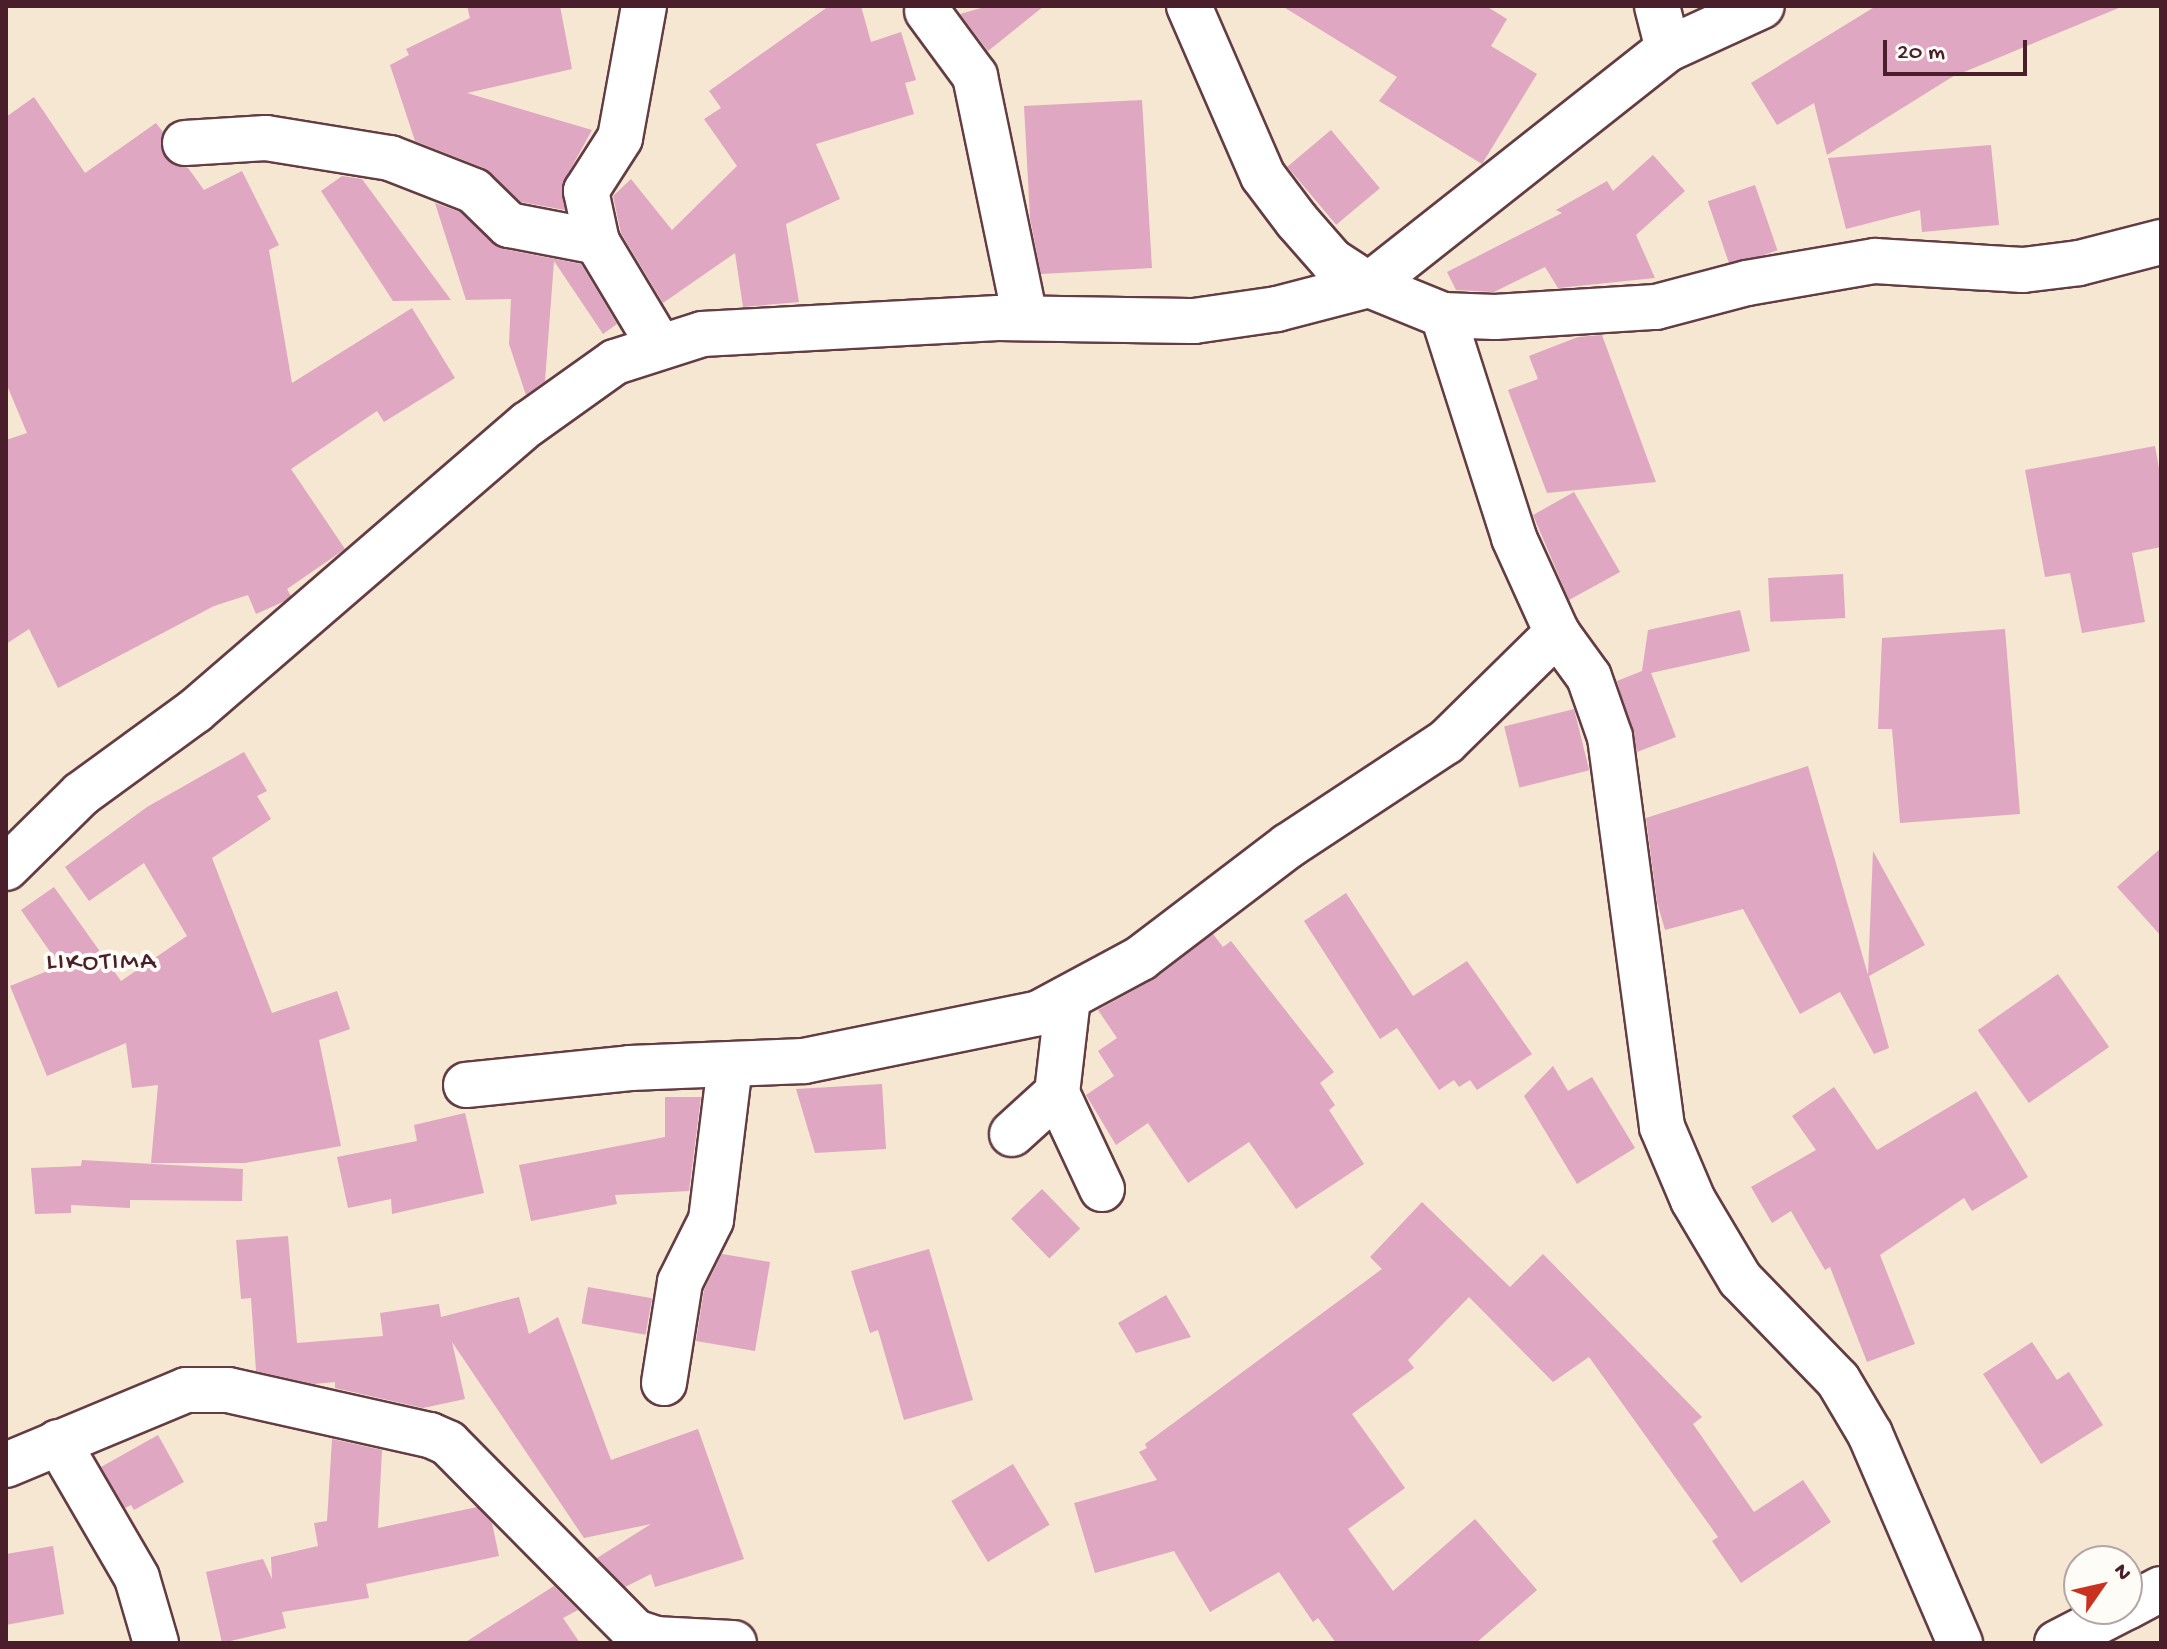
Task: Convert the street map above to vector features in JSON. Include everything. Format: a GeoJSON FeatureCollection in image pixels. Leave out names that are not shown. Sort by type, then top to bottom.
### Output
{"type":"FeatureCollection","features":[{"type":"Feature","properties":{"kind":"street"},"geometry":{"type":"LineString","coordinates":[[644,6],[620,138],[586,191],[597,242],[660,347]]}},
{"type":"Feature","properties":{"kind":"street"},"geometry":{"type":"LineString","coordinates":[[1189,6],[1263,176],[1332,261],[1369,285],[1443,315],[1495,317],[1656,307],[1747,283],[1875,261],[2023,270],[2079,263],[2161,242]]}},
{"type":"Feature","properties":{"kind":"street"},"geometry":{"type":"LineString","coordinates":[[1657,6],[1668,49]]}},
{"type":"Feature","properties":{"kind":"street"},"geometry":{"type":"LineString","coordinates":[[6,868],[81,794],[195,711],[528,424],[615,362],[702,334],[1025,318],[1194,321],[1277,309],[1369,285],[1668,49],[1762,6]]}},
{"type":"Feature","properties":{"kind":"street"},"geometry":{"type":"LineString","coordinates":[[927,11],[975,76],[1025,318]]}},
{"type":"Feature","properties":{"kind":"street"},"geometry":{"type":"LineString","coordinates":[[185,143],[266,138],[390,158],[474,191],[509,225],[597,242]]}},
{"type":"Feature","properties":{"kind":"street"},"geometry":{"type":"LineString","coordinates":[[1443,315],[1514,538],[1557,633],[1589,677],[1610,737],[1662,1127],[1693,1200],[1740,1279],[1838,1380],[1870,1434],[1960,1643]]}},
{"type":"Feature","properties":{"kind":"street"},"geometry":{"type":"LineString","coordinates":[[466,1085],[630,1068],[804,1061],[989,1027],[1068,998],[1141,958],[1288,846],[1446,742],[1557,633]]}},
{"type":"Feature","properties":{"kind":"street"},"geometry":{"type":"LineString","coordinates":[[1068,998],[1057,1093],[1102,1189]]}},
{"type":"Feature","properties":{"kind":"street"},"geometry":{"type":"LineString","coordinates":[[664,1383],[680,1282],[711,1220],[730,1066]]}},
{"type":"Feature","properties":{"kind":"street"},"geometry":{"type":"LineString","coordinates":[[1012,1134],[1057,1093]]}},
{"type":"Feature","properties":{"kind":"street"},"geometry":{"type":"LineString","coordinates":[[6,1465],[186,1390],[228,1390],[430,1435],[448,1443],[635,1632],[657,1639],[734,1643]]}},
{"type":"Feature","properties":{"kind":"street"},"geometry":{"type":"LineString","coordinates":[[58,1442],[137,1578],[156,1643]]}},
{"type":"Feature","properties":{"kind":"street"},"geometry":{"type":"LineString","coordinates":[[2143,1598],[2161,1589]]}},
{"type":"Feature","properties":{"kind":"street"},"geometry":{"type":"LineString","coordinates":[[2057,1643],[2092,1625]]}},
{"type":"Feature","properties":{"kind":"building"},"geometry":{"type":"Polygon","coordinates":[[[467,6],[560,6],[572,69],[467,93],[592,130],[565,179],[565,210],[521,202],[484,168],[415,141],[390,65],[409,55],[406,49],[470,18],[467,6]]]}},
{"type":"Feature","properties":{"kind":"building"},"geometry":{"type":"Polygon","coordinates":[[[829,6],[861,6],[871,42],[901,32],[916,80],[905,83],[914,114],[816,144],[840,199],[786,224],[799,302],[743,307],[735,253],[663,303],[621,233],[613,196],[631,179],[672,230],[737,166],[704,119],[721,108],[709,91],[829,6]]]}},
{"type":"Feature","properties":{"kind":"building"},"geometry":{"type":"Polygon","coordinates":[[[988,6],[1044,6],[988,51],[960,14],[988,6]]]}},
{"type":"Feature","properties":{"kind":"building"},"geometry":{"type":"Polygon","coordinates":[[[1282,6],[1486,6],[1507,19],[1491,46],[1537,74],[1482,164],[1379,101],[1397,77],[1282,6]]]}},
{"type":"Feature","properties":{"kind":"building"},"geometry":{"type":"Polygon","coordinates":[[[1876,6],[2121,7],[1952,77],[1827,155],[1814,103],[1777,125],[1751,83],[1876,6]]]}},
{"type":"Feature","properties":{"kind":"building"},"geometry":{"type":"Polygon","coordinates":[[[34,97],[85,173],[156,123],[163,132],[165,157],[188,168],[204,190],[242,171],[279,245],[269,250],[292,383],[412,308],[455,378],[384,422],[377,411],[291,469],[345,549],[287,589],[291,596],[285,601],[256,614],[248,595],[214,606],[58,688],[29,629],[6,644],[6,440],[27,433],[6,383],[6,117],[34,97]]]}},
{"type":"Feature","properties":{"kind":"building"},"geometry":{"type":"Polygon","coordinates":[[[1142,100],[1152,268],[1041,274],[1030,218],[1024,106],[1142,100]]]}},
{"type":"Feature","properties":{"kind":"building"},"geometry":{"type":"Polygon","coordinates":[[[1331,130],[1380,188],[1336,225],[1287,167],[1331,130]]]}},
{"type":"Feature","properties":{"kind":"building"},"geometry":{"type":"Polygon","coordinates":[[[1991,145],[1999,225],[1922,232],[1920,210],[1846,229],[1828,158],[1991,145]]]}},
{"type":"Feature","properties":{"kind":"building"},"geometry":{"type":"Polygon","coordinates":[[[1653,155],[1685,191],[1636,235],[1655,278],[1558,288],[1545,267],[1494,292],[1456,290],[1447,272],[1562,213],[1556,210],[1607,181],[1613,191],[1653,155]]]}},
{"type":"Feature","properties":{"kind":"building"},"geometry":{"type":"Polygon","coordinates":[[[342,176],[362,179],[451,300],[393,301],[321,191],[342,176]]]}},
{"type":"Feature","properties":{"kind":"building"},"geometry":{"type":"Polygon","coordinates":[[[1755,185],[1777,250],[1730,267],[1708,201],[1755,185]]]}},
{"type":"Feature","properties":{"kind":"building"},"geometry":{"type":"Polygon","coordinates":[[[435,203],[460,212],[503,249],[581,264],[617,324],[603,334],[554,261],[545,381],[526,395],[509,344],[511,299],[466,300],[435,203]]]}},
{"type":"Feature","properties":{"kind":"building"},"geometry":{"type":"Polygon","coordinates":[[[1602,335],[1656,482],[1547,493],[1508,390],[1538,379],[1529,356],[1578,337],[1602,335]]]}},
{"type":"Feature","properties":{"kind":"building"},"geometry":{"type":"Polygon","coordinates":[[[2155,446],[2161,480],[2161,547],[2132,553],[2145,622],[2082,633],[2070,573],[2045,577],[2025,470],[2155,446]]]}},
{"type":"Feature","properties":{"kind":"building"},"geometry":{"type":"Polygon","coordinates":[[[1574,492],[1620,572],[1569,600],[1533,515],[1574,492]]]}},
{"type":"Feature","properties":{"kind":"building"},"geometry":{"type":"Polygon","coordinates":[[[1843,574],[1845,618],[1770,622],[1768,578],[1843,574]]]}},
{"type":"Feature","properties":{"kind":"building"},"geometry":{"type":"Polygon","coordinates":[[[1740,610],[1750,651],[1651,673],[1676,737],[1637,752],[1617,681],[1642,671],[1648,630],[1740,610]]]}},
{"type":"Feature","properties":{"kind":"building"},"geometry":{"type":"Polygon","coordinates":[[[2005,629],[2020,814],[1900,823],[1892,729],[1878,729],[1882,638],[2005,629]]]}},
{"type":"Feature","properties":{"kind":"building"},"geometry":{"type":"Polygon","coordinates":[[[1574,709],[1589,770],[1519,788],[1504,726],[1574,709]]]}},
{"type":"Feature","properties":{"kind":"building"},"geometry":{"type":"Polygon","coordinates":[[[244,752],[267,791],[257,796],[271,819],[212,858],[272,1013],[337,991],[350,1029],[319,1040],[341,1146],[245,1163],[151,1163],[158,1085],[132,1088],[126,1043],[47,1076],[10,986],[60,966],[21,910],[54,887],[121,981],[187,936],[144,863],[89,901],[65,867],[147,807],[244,752]]]}},
{"type":"Feature","properties":{"kind":"building"},"geometry":{"type":"Polygon","coordinates":[[[1808,766],[1868,975],[1873,851],[1925,945],[1869,976],[1889,1048],[1874,1054],[1840,992],[1800,1014],[1743,909],[1665,930],[1657,902],[1646,818],[1808,766]]]}},
{"type":"Feature","properties":{"kind":"building"},"geometry":{"type":"Polygon","coordinates":[[[2161,848],[2161,936],[2117,887],[2161,848]]]}},
{"type":"Feature","properties":{"kind":"building"},"geometry":{"type":"Polygon","coordinates":[[[1346,893],[1413,996],[1467,961],[1532,1054],[1477,1090],[1470,1080],[1459,1087],[1454,1080],[1439,1090],[1397,1028],[1380,1039],[1304,921],[1346,893]]]}},
{"type":"Feature","properties":{"kind":"building"},"geometry":{"type":"Polygon","coordinates":[[[1213,934],[1223,947],[1231,941],[1334,1072],[1320,1083],[1335,1105],[1329,1110],[1364,1164],[1296,1209],[1249,1142],[1188,1183],[1148,1123],[1116,1145],[1086,1095],[1114,1076],[1098,1051],[1117,1038],[1098,1010],[1156,978],[1213,934]]]}},
{"type":"Feature","properties":{"kind":"building"},"geometry":{"type":"Polygon","coordinates":[[[2058,974],[2109,1047],[2029,1103],[1978,1030],[2058,974]]]}},
{"type":"Feature","properties":{"kind":"building"},"geometry":{"type":"Polygon","coordinates":[[[1553,1066],[1568,1091],[1592,1077],[1635,1148],[1577,1184],[1524,1096],[1553,1066]]]}},
{"type":"Feature","properties":{"kind":"building"},"geometry":{"type":"Polygon","coordinates":[[[882,1084],[886,1149],[815,1153],[796,1089],[882,1084]]]}},
{"type":"Feature","properties":{"kind":"building"},"geometry":{"type":"Polygon","coordinates":[[[1834,1087],[1877,1150],[1976,1091],[2028,1177],[1972,1211],[1964,1198],[1880,1255],[1915,1344],[1867,1362],[1830,1267],[1825,1270],[1791,1211],[1772,1223],[1751,1187],[1816,1150],[1792,1116],[1834,1087]]]}},
{"type":"Feature","properties":{"kind":"building"},"geometry":{"type":"Polygon","coordinates":[[[665,1097],[701,1097],[689,1191],[615,1195],[617,1204],[531,1221],[519,1165],[665,1137],[665,1097]]]}},
{"type":"Feature","properties":{"kind":"building"},"geometry":{"type":"Polygon","coordinates":[[[465,1113],[484,1193],[392,1214],[391,1199],[348,1208],[337,1157],[417,1141],[414,1125],[465,1113]]]}},
{"type":"Feature","properties":{"kind":"building"},"geometry":{"type":"Polygon","coordinates":[[[82,1160],[243,1169],[242,1201],[130,1200],[130,1208],[71,1205],[71,1213],[35,1214],[31,1168],[81,1166],[82,1160]]]}},
{"type":"Feature","properties":{"kind":"building"},"geometry":{"type":"Polygon","coordinates":[[[1042,1189],[1080,1229],[1049,1258],[1011,1219],[1042,1189]]]}},
{"type":"Feature","properties":{"kind":"building"},"geometry":{"type":"Polygon","coordinates":[[[1422,1202],[1510,1287],[1543,1254],[1702,1417],[1693,1424],[1754,1512],[1803,1480],[1831,1522],[1741,1583],[1712,1541],[1718,1537],[1589,1357],[1553,1382],[1469,1297],[1408,1360],[1414,1368],[1352,1414],[1405,1488],[1348,1529],[1393,1591],[1475,1519],[1537,1590],[1476,1643],[1336,1643],[1318,1618],[1313,1622],[1279,1572],[1210,1612],[1174,1551],[1095,1573],[1074,1503],[1157,1480],[1139,1452],[1147,1448],[1145,1444],[1382,1269],[1370,1257],[1422,1202]]]}},
{"type":"Feature","properties":{"kind":"building"},"geometry":{"type":"Polygon","coordinates":[[[288,1236],[297,1343],[383,1336],[380,1313],[439,1304],[441,1317],[519,1297],[529,1334],[558,1317],[611,1460],[698,1429],[744,1559],[655,1587],[651,1574],[625,1587],[597,1558],[651,1524],[584,1538],[452,1342],[465,1399],[423,1408],[335,1388],[335,1382],[314,1384],[256,1371],[251,1298],[241,1299],[236,1240],[288,1236]]]}},
{"type":"Feature","properties":{"kind":"building"},"geometry":{"type":"Polygon","coordinates":[[[929,1249],[973,1400],[904,1420],[878,1330],[870,1333],[851,1271],[929,1249]]]}},
{"type":"Feature","properties":{"kind":"building"},"geometry":{"type":"Polygon","coordinates":[[[722,1254],[770,1262],[755,1351],[696,1341],[704,1290],[722,1254]]]}},
{"type":"Feature","properties":{"kind":"building"},"geometry":{"type":"Polygon","coordinates":[[[588,1287],[652,1298],[646,1335],[582,1323],[588,1287]]]}},
{"type":"Feature","properties":{"kind":"building"},"geometry":{"type":"Polygon","coordinates":[[[1166,1295],[1191,1337],[1136,1353],[1118,1323],[1166,1295]]]}},
{"type":"Feature","properties":{"kind":"building"},"geometry":{"type":"Polygon","coordinates":[[[2032,1342],[2057,1380],[2069,1372],[2103,1425],[2041,1464],[1983,1374],[2032,1342]]]}},
{"type":"Feature","properties":{"kind":"building"},"geometry":{"type":"Polygon","coordinates":[[[158,1435],[184,1482],[134,1510],[131,1505],[125,1508],[101,1467],[158,1435]]]}},
{"type":"Feature","properties":{"kind":"building"},"geometry":{"type":"Polygon","coordinates":[[[332,1439],[382,1450],[378,1528],[477,1507],[492,1523],[499,1556],[366,1584],[369,1598],[282,1612],[286,1628],[222,1643],[206,1572],[263,1559],[272,1579],[271,1557],[318,1546],[314,1523],[327,1521],[332,1439]]]}},
{"type":"Feature","properties":{"kind":"building"},"geometry":{"type":"Polygon","coordinates":[[[1013,1464],[1050,1525],[988,1562],[951,1501],[1013,1464]]]}},
{"type":"Feature","properties":{"kind":"building"},"geometry":{"type":"Polygon","coordinates":[[[53,1546],[64,1614],[6,1625],[6,1554],[53,1546]]]}},
{"type":"Feature","properties":{"kind":"building"},"geometry":{"type":"Polygon","coordinates":[[[554,1586],[578,1610],[563,1618],[580,1643],[464,1643],[554,1586]]]}},
{"type":"Feature","properties":{"kind":"district","name":"LIKOTIMA"},"geometry":{"type":"Point","coordinates":[102,964]}}]}
